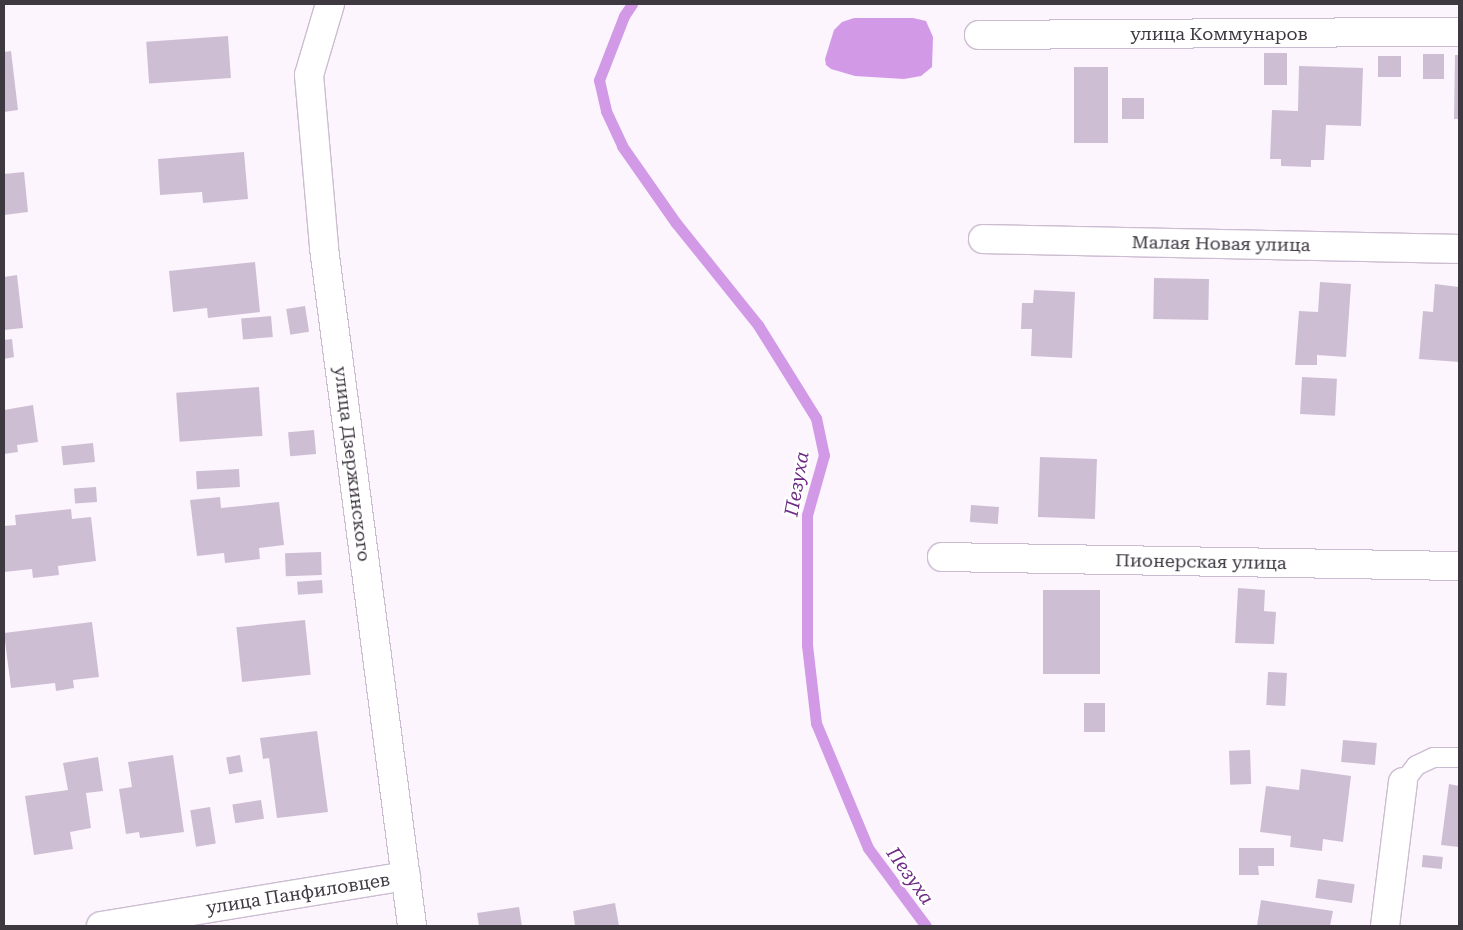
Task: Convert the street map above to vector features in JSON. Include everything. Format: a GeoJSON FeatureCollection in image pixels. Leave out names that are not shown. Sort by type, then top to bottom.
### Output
{"type":"FeatureCollection","features":[{"type":"Feature","properties":{"kind":"street","name":"улица Дзержинского"},"geometry":{"type":"LineString","coordinates":[[330,4],[309,75],[324,248],[412,926]]}},
{"type":"Feature","properties":{"kind":"street","name":"улица Коммунаров"},"geometry":{"type":"LineString","coordinates":[[979,36],[1459,32]]}},
{"type":"Feature","properties":{"kind":"street","name":"Малая Новая улица"},"geometry":{"type":"LineString","coordinates":[[984,239],[1459,249]]}},
{"type":"Feature","properties":{"kind":"street","name":"Пионерская улица"},"geometry":{"type":"LineString","coordinates":[[942,557],[1459,566]]}},
{"type":"Feature","properties":{"kind":"street"},"geometry":{"type":"LineString","coordinates":[[1384,926],[1403,782]]}},
{"type":"Feature","properties":{"kind":"street","name":"улица Панфиловцев"},"geometry":{"type":"LineString","coordinates":[[101,926],[406,876]]}},
{"type":"Feature","properties":{"kind":"lane"},"geometry":{"type":"LineString","coordinates":[[1403,782],[1416,765],[1433,757],[1459,757]]}},
{"type":"Feature","properties":{"kind":"shaded area"},"geometry":{"type":"Polygon","coordinates":[[[854,18],[913,18],[926,21],[933,37],[932,67],[921,76],[904,79],[855,76],[831,69],[826,65],[825,59],[834,30],[842,22],[854,18]]]}},
{"type":"Feature","properties":{"kind":"building"},"geometry":{"type":"Polygon","coordinates":[[[228,36],[231,78],[149,84],[146,42],[228,36]]]}},
{"type":"Feature","properties":{"kind":"building"},"geometry":{"type":"Polygon","coordinates":[[[11,51],[18,110],[4,112],[4,52],[11,51]]]}},
{"type":"Feature","properties":{"kind":"building"},"geometry":{"type":"Polygon","coordinates":[[[1264,53],[1287,53],[1287,85],[1264,85],[1264,53]]]}},
{"type":"Feature","properties":{"kind":"building"},"geometry":{"type":"Polygon","coordinates":[[[1423,54],[1444,54],[1444,79],[1423,79],[1423,54]]]}},
{"type":"Feature","properties":{"kind":"building"},"geometry":{"type":"Polygon","coordinates":[[[1455,55],[1459,55],[1459,119],[1454,119],[1455,55]]]}},
{"type":"Feature","properties":{"kind":"building"},"geometry":{"type":"Polygon","coordinates":[[[1378,56],[1401,56],[1401,77],[1378,77],[1378,56]]]}},
{"type":"Feature","properties":{"kind":"building"},"geometry":{"type":"Polygon","coordinates":[[[1299,66],[1363,68],[1361,126],[1326,125],[1324,160],[1311,160],[1311,167],[1281,166],[1281,159],[1270,159],[1272,110],[1298,111],[1299,66]]]}},
{"type":"Feature","properties":{"kind":"building"},"geometry":{"type":"Polygon","coordinates":[[[1074,67],[1108,67],[1108,143],[1074,143],[1074,67]]]}},
{"type":"Feature","properties":{"kind":"building"},"geometry":{"type":"Polygon","coordinates":[[[1122,98],[1144,98],[1144,119],[1122,119],[1122,98]]]}},
{"type":"Feature","properties":{"kind":"building"},"geometry":{"type":"Polygon","coordinates":[[[244,152],[248,199],[203,203],[202,192],[160,195],[158,159],[244,152]]]}},
{"type":"Feature","properties":{"kind":"building"},"geometry":{"type":"Polygon","coordinates":[[[24,172],[28,212],[4,215],[4,174],[24,172]]]}},
{"type":"Feature","properties":{"kind":"building"},"geometry":{"type":"Polygon","coordinates":[[[255,262],[260,312],[208,318],[207,308],[173,312],[169,271],[255,262]]]}},
{"type":"Feature","properties":{"kind":"building"},"geometry":{"type":"Polygon","coordinates":[[[17,275],[23,328],[4,330],[4,277],[17,275]]]}},
{"type":"Feature","properties":{"kind":"building"},"geometry":{"type":"Polygon","coordinates":[[[1154,278],[1209,279],[1208,320],[1153,319],[1154,278]]]}},
{"type":"Feature","properties":{"kind":"building"},"geometry":{"type":"Polygon","coordinates":[[[1320,282],[1351,284],[1346,357],[1317,355],[1317,365],[1295,365],[1299,311],[1318,312],[1320,282]]]}},
{"type":"Feature","properties":{"kind":"building"},"geometry":{"type":"Polygon","coordinates":[[[1435,284],[1459,287],[1459,362],[1419,359],[1423,311],[1433,312],[1435,284]]]}},
{"type":"Feature","properties":{"kind":"building"},"geometry":{"type":"Polygon","coordinates":[[[1034,290],[1075,292],[1072,358],[1031,356],[1032,329],[1021,329],[1022,303],[1033,303],[1034,290]]]}},
{"type":"Feature","properties":{"kind":"building"},"geometry":{"type":"Polygon","coordinates":[[[305,306],[309,332],[290,335],[286,309],[305,306]]]}},
{"type":"Feature","properties":{"kind":"building"},"geometry":{"type":"Polygon","coordinates":[[[271,316],[273,337],[243,340],[241,319],[271,316]]]}},
{"type":"Feature","properties":{"kind":"building"},"geometry":{"type":"Polygon","coordinates":[[[12,339],[14,357],[4,359],[4,340],[12,339]]]}},
{"type":"Feature","properties":{"kind":"building"},"geometry":{"type":"Polygon","coordinates":[[[1302,377],[1337,379],[1335,416],[1300,414],[1302,377]]]}},
{"type":"Feature","properties":{"kind":"building"},"geometry":{"type":"Polygon","coordinates":[[[259,387],[262,436],[180,442],[176,393],[259,387]]]}},
{"type":"Feature","properties":{"kind":"building"},"geometry":{"type":"Polygon","coordinates":[[[33,405],[38,442],[17,445],[18,452],[4,454],[4,410],[33,405]]]}},
{"type":"Feature","properties":{"kind":"building"},"geometry":{"type":"Polygon","coordinates":[[[314,430],[316,454],[290,456],[288,432],[314,430]]]}},
{"type":"Feature","properties":{"kind":"building"},"geometry":{"type":"Polygon","coordinates":[[[93,443],[95,462],[63,465],[61,446],[93,443]]]}},
{"type":"Feature","properties":{"kind":"building"},"geometry":{"type":"Polygon","coordinates":[[[1040,457],[1097,459],[1095,519],[1038,517],[1040,457]]]}},
{"type":"Feature","properties":{"kind":"building"},"geometry":{"type":"Polygon","coordinates":[[[239,469],[240,487],[197,489],[196,471],[239,469]]]}},
{"type":"Feature","properties":{"kind":"building"},"geometry":{"type":"Polygon","coordinates":[[[96,487],[97,502],[75,503],[74,489],[96,487]]]}},
{"type":"Feature","properties":{"kind":"building"},"geometry":{"type":"Polygon","coordinates":[[[220,497],[221,508],[279,502],[284,545],[259,548],[260,559],[225,563],[224,553],[197,556],[190,500],[220,497]]]}},
{"type":"Feature","properties":{"kind":"building"},"geometry":{"type":"Polygon","coordinates":[[[971,505],[999,507],[998,524],[970,522],[971,505]]]}},
{"type":"Feature","properties":{"kind":"building"},"geometry":{"type":"Polygon","coordinates":[[[71,509],[72,519],[91,517],[96,561],[58,566],[59,575],[33,578],[32,569],[4,572],[4,526],[16,525],[15,515],[71,509]]]}},
{"type":"Feature","properties":{"kind":"building"},"geometry":{"type":"Polygon","coordinates":[[[321,552],[322,575],[286,576],[285,553],[321,552]]]}},
{"type":"Feature","properties":{"kind":"building"},"geometry":{"type":"Polygon","coordinates":[[[322,580],[323,593],[298,595],[297,582],[322,580]]]}},
{"type":"Feature","properties":{"kind":"building"},"geometry":{"type":"Polygon","coordinates":[[[1238,588],[1265,590],[1264,611],[1276,612],[1274,644],[1235,643],[1238,588]]]}},
{"type":"Feature","properties":{"kind":"building"},"geometry":{"type":"Polygon","coordinates":[[[1043,590],[1100,590],[1100,674],[1043,674],[1043,590]]]}},
{"type":"Feature","properties":{"kind":"building"},"geometry":{"type":"Polygon","coordinates":[[[305,620],[311,675],[242,682],[236,627],[305,620]]]}},
{"type":"Feature","properties":{"kind":"building"},"geometry":{"type":"Polygon","coordinates":[[[92,622],[99,677],[73,680],[74,688],[56,691],[55,683],[11,688],[4,633],[92,622]]]}},
{"type":"Feature","properties":{"kind":"building"},"geometry":{"type":"Polygon","coordinates":[[[1268,672],[1287,673],[1285,706],[1266,705],[1268,672]]]}},
{"type":"Feature","properties":{"kind":"building"},"geometry":{"type":"Polygon","coordinates":[[[1084,703],[1105,703],[1105,732],[1084,732],[1084,703]]]}},
{"type":"Feature","properties":{"kind":"building"},"geometry":{"type":"Polygon","coordinates":[[[317,731],[328,812],[277,818],[269,758],[263,759],[260,738],[317,731]]]}},
{"type":"Feature","properties":{"kind":"building"},"geometry":{"type":"Polygon","coordinates":[[[1343,740],[1377,743],[1375,765],[1341,762],[1343,740]]]}},
{"type":"Feature","properties":{"kind":"building"},"geometry":{"type":"Polygon","coordinates":[[[1250,750],[1251,784],[1230,785],[1229,751],[1250,750]]]}},
{"type":"Feature","properties":{"kind":"building"},"geometry":{"type":"Polygon","coordinates":[[[173,755],[184,832],[140,838],[139,832],[126,834],[119,789],[132,787],[128,762],[173,755]]]}},
{"type":"Feature","properties":{"kind":"building"},"geometry":{"type":"Polygon","coordinates":[[[240,755],[243,772],[229,774],[226,757],[240,755]]]}},
{"type":"Feature","properties":{"kind":"building"},"geometry":{"type":"Polygon","coordinates":[[[98,757],[103,791],[86,793],[91,828],[70,832],[73,849],[34,855],[25,796],[68,790],[63,763],[98,757]]]}},
{"type":"Feature","properties":{"kind":"building"},"geometry":{"type":"Polygon","coordinates":[[[1301,769],[1351,776],[1343,842],[1323,839],[1322,851],[1290,847],[1291,836],[1260,832],[1266,786],[1299,790],[1301,769]]]}},
{"type":"Feature","properties":{"kind":"building"},"geometry":{"type":"Polygon","coordinates":[[[1449,784],[1459,786],[1459,847],[1441,845],[1449,784]]]}},
{"type":"Feature","properties":{"kind":"building"},"geometry":{"type":"Polygon","coordinates":[[[261,800],[264,819],[235,823],[232,805],[261,800]]]}},
{"type":"Feature","properties":{"kind":"building"},"geometry":{"type":"Polygon","coordinates":[[[210,807],[216,844],[196,847],[190,810],[210,807]]]}},
{"type":"Feature","properties":{"kind":"building"},"geometry":{"type":"Polygon","coordinates":[[[1239,848],[1274,848],[1274,866],[1258,866],[1259,875],[1239,875],[1239,848]]]}},
{"type":"Feature","properties":{"kind":"building"},"geometry":{"type":"Polygon","coordinates":[[[1423,855],[1443,857],[1442,869],[1422,867],[1423,855]]]}},
{"type":"Feature","properties":{"kind":"building"},"geometry":{"type":"Polygon","coordinates":[[[1318,879],[1355,884],[1352,903],[1315,898],[1318,879]]]}},
{"type":"Feature","properties":{"kind":"building"},"geometry":{"type":"Polygon","coordinates":[[[1261,900],[1333,911],[1330,926],[1257,926],[1261,900]]]}},
{"type":"Feature","properties":{"kind":"building"},"geometry":{"type":"Polygon","coordinates":[[[615,903],[619,926],[575,926],[573,911],[615,903]]]}},
{"type":"Feature","properties":{"kind":"building"},"geometry":{"type":"Polygon","coordinates":[[[519,907],[522,926],[479,926],[477,913],[519,907]]]}},
{"type":"Feature","properties":{"kind":"waterway","name":"Пезуха"},"geometry":{"type":"LineString","coordinates":[[632,4],[624,16],[599,80],[606,111],[622,146],[676,223],[758,325],[816,418],[824,455],[807,515],[807,645],[816,723],[868,848],[926,926]]}}]}
